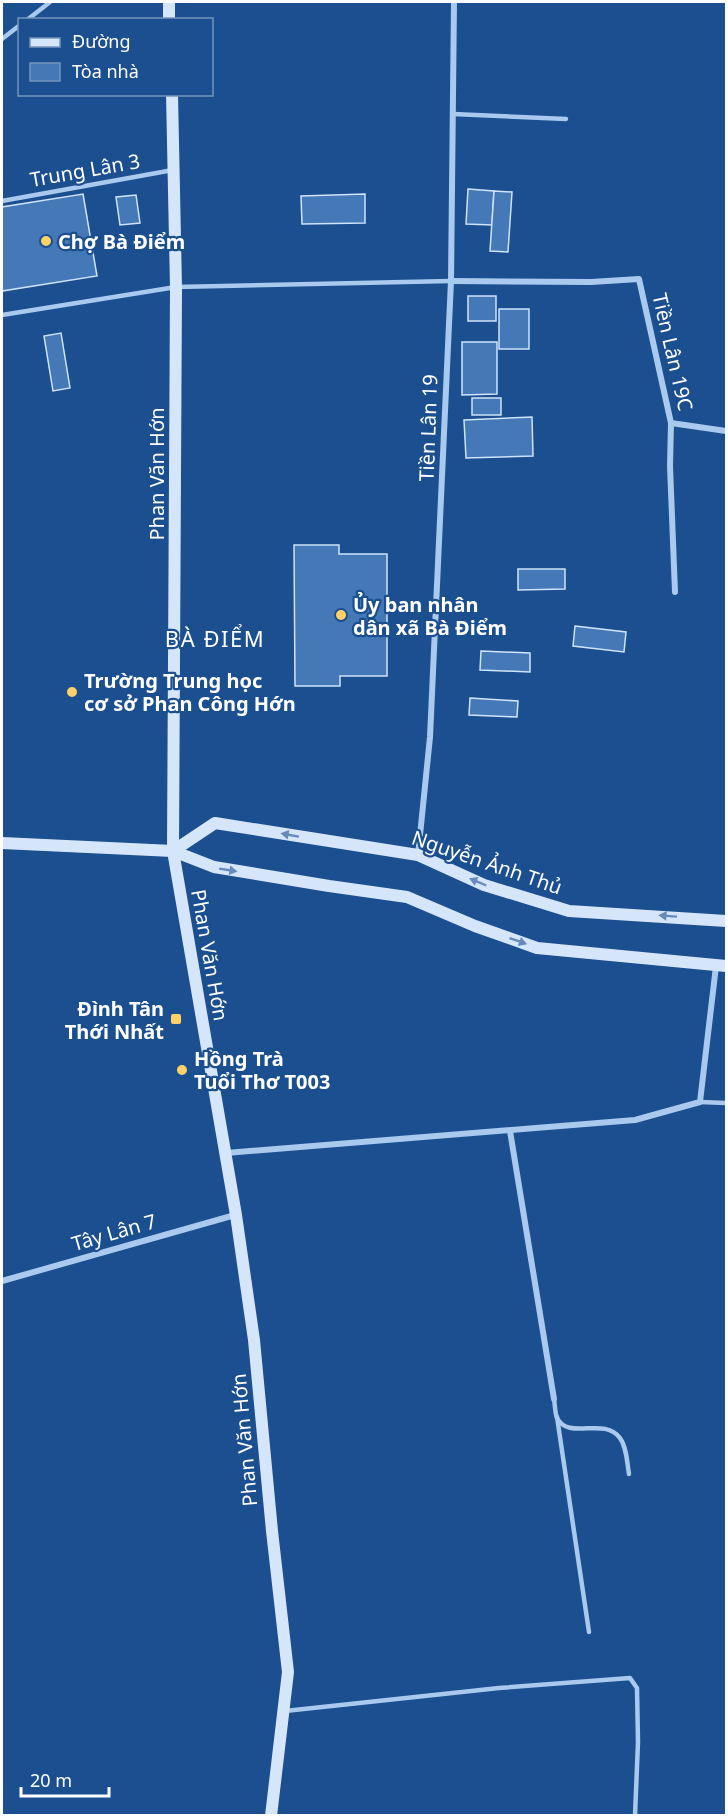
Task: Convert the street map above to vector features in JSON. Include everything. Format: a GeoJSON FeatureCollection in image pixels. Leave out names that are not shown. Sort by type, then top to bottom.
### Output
{"type":"FeatureCollection","features":[{"type":"Feature","properties":{"kind":"main road"},"geometry":{"type":"LineString","coordinates":[[169,2],[169,18]]}},
{"type":"Feature","properties":{"kind":"main road","name":"Phan Văn Hớn"},"geometry":{"type":"LineString","coordinates":[[172,96],[176,287],[173,851],[236,1215],[254,1340],[288,1672],[271,1815]]}},
{"type":"Feature","properties":{"kind":"main road","name":"Nguyễn Ảnh Thủ"},"geometry":{"type":"LineString","coordinates":[[173,851],[215,823],[418,855],[484,885],[569,910],[726,921]]}},
{"type":"Feature","properties":{"kind":"main road"},"geometry":{"type":"LineString","coordinates":[[2,843],[173,851],[214,867],[407,897],[475,926],[537,948],[721,966]]}},
{"type":"Feature","properties":{"kind":"street","name":"Tiền Lân 19"},"geometry":{"type":"LineString","coordinates":[[418,855],[430,737],[451,281],[454,2]]}},
{"type":"Feature","properties":{"kind":"street","name":"Tiền Lân 19C"},"geometry":{"type":"LineString","coordinates":[[451,281],[591,282],[639,279],[672,423],[726,431]]}},
{"type":"Feature","properties":{"kind":"street"},"geometry":{"type":"LineString","coordinates":[[672,423],[670,466],[675,592]]}},
{"type":"Feature","properties":{"kind":"street"},"geometry":{"type":"LineString","coordinates":[[225,1153],[635,1120],[700,1102],[721,966]]}},
{"type":"Feature","properties":{"kind":"street"},"geometry":{"type":"LineString","coordinates":[[510,1131],[554,1399]]}},
{"type":"Feature","properties":{"kind":"street","name":"Tây Lân 7"},"geometry":{"type":"LineString","coordinates":[[2,1281],[236,1215]]}},
{"type":"Feature","properties":{"kind":"lane"},"geometry":{"type":"LineString","coordinates":[[30,18],[50,2]]}},
{"type":"Feature","properties":{"kind":"lane"},"geometry":{"type":"LineString","coordinates":[[2,39],[18,27]]}},
{"type":"Feature","properties":{"kind":"lane"},"geometry":{"type":"LineString","coordinates":[[453,114],[566,119]]}},
{"type":"Feature","properties":{"kind":"lane","name":"Trung Lân 3"},"geometry":{"type":"LineString","coordinates":[[2,201],[175,169]]}},
{"type":"Feature","properties":{"kind":"lane"},"geometry":{"type":"LineString","coordinates":[[2,315],[176,287],[451,281]]}},
{"type":"Feature","properties":{"kind":"lane"},"geometry":{"type":"LineString","coordinates":[[700,1102],[726,1103]]}},
{"type":"Feature","properties":{"kind":"lane"},"geometry":{"type":"LineString","coordinates":[[554,1399],[589,1632]]}},
{"type":"Feature","properties":{"kind":"lane"},"geometry":{"type":"LineString","coordinates":[[557,1417],[561,1423],[570,1428],[600,1428],[616,1434],[624,1445],[629,1474]]}},
{"type":"Feature","properties":{"kind":"lane"},"geometry":{"type":"LineString","coordinates":[[283,1711],[499,1688],[630,1678],[637,1688],[638,1742],[635,1815]]}},
{"type":"Feature","properties":{"kind":"building"},"geometry":{"type":"Polygon","coordinates":[[[468,189],[494,191],[492,225],[466,224],[468,189]]]}},
{"type":"Feature","properties":{"kind":"building"},"geometry":{"type":"Polygon","coordinates":[[[494,191],[512,192],[508,252],[490,251],[494,191]]]}},
{"type":"Feature","properties":{"kind":"building","name":"Chợ Bà Điểm"},"geometry":{"type":"Polygon","coordinates":[[[83,194],[97,276],[2,291],[2,207],[83,194]]]}},
{"type":"Feature","properties":{"kind":"building"},"geometry":{"type":"Polygon","coordinates":[[[365,194],[365,223],[302,224],[301,196],[365,194]]]}},
{"type":"Feature","properties":{"kind":"building"},"geometry":{"type":"Polygon","coordinates":[[[136,195],[140,223],[120,225],[116,197],[136,195]]]}},
{"type":"Feature","properties":{"kind":"building"},"geometry":{"type":"Polygon","coordinates":[[[468,296],[496,296],[496,321],[468,321],[468,296]]]}},
{"type":"Feature","properties":{"kind":"building"},"geometry":{"type":"Polygon","coordinates":[[[499,309],[529,309],[529,349],[499,349],[499,309]]]}},
{"type":"Feature","properties":{"kind":"building"},"geometry":{"type":"Polygon","coordinates":[[[61,333],[70,388],[53,391],[44,336],[61,333]]]}},
{"type":"Feature","properties":{"kind":"building"},"geometry":{"type":"Polygon","coordinates":[[[462,342],[497,342],[497,394],[462,395],[462,342]]]}},
{"type":"Feature","properties":{"kind":"building"},"geometry":{"type":"Polygon","coordinates":[[[472,398],[501,398],[501,415],[472,415],[472,398]]]}},
{"type":"Feature","properties":{"kind":"building"},"geometry":{"type":"Polygon","coordinates":[[[532,417],[533,456],[466,458],[464,420],[532,417]]]}},
{"type":"Feature","properties":{"kind":"building","name":"Ủy ban nhân dân xã Bà Điểm"},"geometry":{"type":"Polygon","coordinates":[[[294,545],[339,545],[339,554],[387,554],[387,676],[340,676],[340,686],[295,686],[294,545]]]}},
{"type":"Feature","properties":{"kind":"building"},"geometry":{"type":"Polygon","coordinates":[[[518,569],[565,569],[565,589],[518,590],[518,569]]]}},
{"type":"Feature","properties":{"kind":"building"},"geometry":{"type":"Polygon","coordinates":[[[575,626],[626,632],[624,652],[573,646],[575,626]]]}},
{"type":"Feature","properties":{"kind":"building"},"geometry":{"type":"Polygon","coordinates":[[[481,651],[530,653],[530,672],[480,670],[481,651]]]}},
{"type":"Feature","properties":{"kind":"building"},"geometry":{"type":"Polygon","coordinates":[[[470,698],[518,701],[517,717],[469,715],[470,698]]]}},
{"type":"Feature","properties":{"kind":"place","name":"Chợ Bà Điểm"},"geometry":{"type":"Point","coordinates":[46,241]}},
{"type":"Feature","properties":{"kind":"place","name":"Ủy ban nhân dân xã Bà Điểm"},"geometry":{"type":"Point","coordinates":[341,615]}},
{"type":"Feature","properties":{"kind":"place","name":"Trường Trung học cơ sở Phan Công Hớn"},"geometry":{"type":"Point","coordinates":[72,692]}},
{"type":"Feature","properties":{"kind":"place","name":"Đình Tân Thới Nhất"},"geometry":{"type":"Point","coordinates":[176,1019]}},
{"type":"Feature","properties":{"kind":"place","name":"Hồng Trà Tuổi Thơ T003"},"geometry":{"type":"Point","coordinates":[182,1070]}},
{"type":"Feature","properties":{"kind":"district","name":"BÀ ĐIỂM"},"geometry":{"type":"Point","coordinates":[215,638]}}]}
